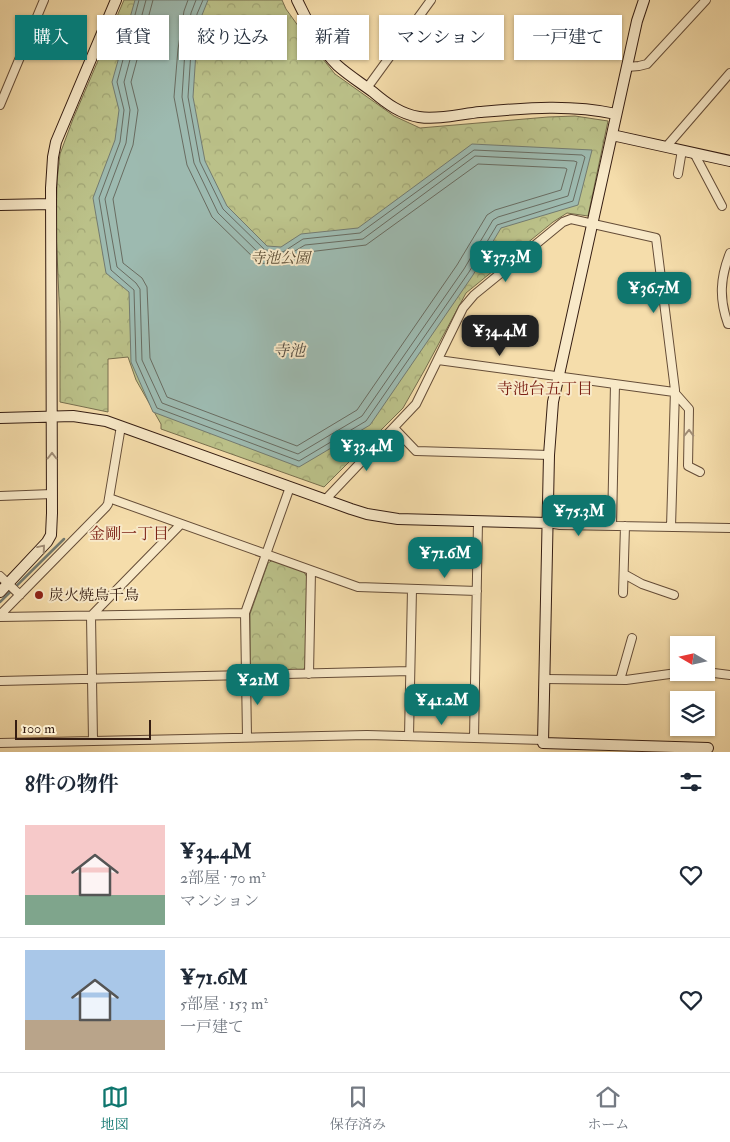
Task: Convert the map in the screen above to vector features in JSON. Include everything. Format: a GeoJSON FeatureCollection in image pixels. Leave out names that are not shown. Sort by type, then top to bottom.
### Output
{"type":"FeatureCollection","features":[{"type":"Feature","properties":{"kind":"street"},"geometry":{"type":"LineString","coordinates":[[0,105],[44,0]]}},
{"type":"Feature","properties":{"kind":"street"},"geometry":{"type":"LineString","coordinates":[[116,0],[56,142],[52,169],[51,535],[14,589],[0,616],[245,613]]}},
{"type":"Feature","properties":{"kind":"street"},"geometry":{"type":"LineString","coordinates":[[297,0],[320,44],[336,63],[352,78],[392,107],[407,114],[422,117],[543,106],[616,114]]}},
{"type":"Feature","properties":{"kind":"street"},"geometry":{"type":"LineString","coordinates":[[367,88],[431,0]]}},
{"type":"Feature","properties":{"kind":"street"},"geometry":{"type":"LineString","coordinates":[[543,740],[551,419],[558,376],[616,114],[637,21],[644,0]]}},
{"type":"Feature","properties":{"kind":"street"},"geometry":{"type":"LineString","coordinates":[[627,67],[647,64],[706,0]]}},
{"type":"Feature","properties":{"kind":"street"},"geometry":{"type":"LineString","coordinates":[[666,147],[730,74]]}},
{"type":"Feature","properties":{"kind":"street"},"geometry":{"type":"LineString","coordinates":[[612,135],[730,161]]}},
{"type":"Feature","properties":{"kind":"street"},"geometry":{"type":"LineString","coordinates":[[678,174],[682,150]]}},
{"type":"Feature","properties":{"kind":"street"},"geometry":{"type":"LineString","coordinates":[[694,153],[722,206]]}},
{"type":"Feature","properties":{"kind":"street"},"geometry":{"type":"LineString","coordinates":[[0,205],[51,204]]}},
{"type":"Feature","properties":{"kind":"street"},"geometry":{"type":"LineString","coordinates":[[325,500],[416,404],[463,308],[474,295],[563,222],[571,219],[656,238],[674,392],[671,527]]}},
{"type":"Feature","properties":{"kind":"street"},"geometry":{"type":"LineString","coordinates":[[730,253],[724,273],[721,296],[722,307],[728,324],[730,324]]}},
{"type":"Feature","properties":{"kind":"street"},"geometry":{"type":"LineString","coordinates":[[438,360],[674,392],[689,409],[688,466],[700,472]]}},
{"type":"Feature","properties":{"kind":"street"},"geometry":{"type":"LineString","coordinates":[[612,526],[616,384]]}},
{"type":"Feature","properties":{"kind":"street"},"geometry":{"type":"LineString","coordinates":[[0,418],[88,418],[121,426],[325,500],[367,514],[398,520],[730,528]]}},
{"type":"Feature","properties":{"kind":"street"},"geometry":{"type":"LineString","coordinates":[[0,592],[14,589],[106,507],[121,426]]}},
{"type":"Feature","properties":{"kind":"street"},"geometry":{"type":"LineString","coordinates":[[394,428],[416,451],[550,455]]}},
{"type":"Feature","properties":{"kind":"street"},"geometry":{"type":"LineString","coordinates":[[247,737],[245,613],[290,487]]}},
{"type":"Feature","properties":{"kind":"street"},"geometry":{"type":"LineString","coordinates":[[0,496],[52,494]]}},
{"type":"Feature","properties":{"kind":"street"},"geometry":{"type":"LineString","coordinates":[[108,498],[358,587],[477,591]]}},
{"type":"Feature","properties":{"kind":"street"},"geometry":{"type":"LineString","coordinates":[[474,738],[478,522]]}},
{"type":"Feature","properties":{"kind":"street"},"geometry":{"type":"LineString","coordinates":[[93,741],[90,616],[181,524]]}},
{"type":"Feature","properties":{"kind":"street"},"geometry":{"type":"LineString","coordinates":[[623,593],[625,526]]}},
{"type":"Feature","properties":{"kind":"street"},"geometry":{"type":"LineString","coordinates":[[309,674],[311,571]]}},
{"type":"Feature","properties":{"kind":"street"},"geometry":{"type":"LineString","coordinates":[[624,574],[642,584],[674,595]]}},
{"type":"Feature","properties":{"kind":"street"},"geometry":{"type":"LineString","coordinates":[[0,576],[14,589]]}},
{"type":"Feature","properties":{"kind":"street"},"geometry":{"type":"LineString","coordinates":[[409,736],[412,589]]}},
{"type":"Feature","properties":{"kind":"street"},"geometry":{"type":"LineString","coordinates":[[620,680],[632,638]]}},
{"type":"Feature","properties":{"kind":"street"},"geometry":{"type":"LineString","coordinates":[[0,680],[410,671]]}},
{"type":"Feature","properties":{"kind":"street"},"geometry":{"type":"LineString","coordinates":[[715,673],[730,675]]}},
{"type":"Feature","properties":{"kind":"street"},"geometry":{"type":"LineString","coordinates":[[545,679],[620,680],[670,674]]}},
{"type":"Feature","properties":{"kind":"street"},"geometry":{"type":"LineString","coordinates":[[0,743],[367,735],[543,740],[543,743],[579,745],[708,748]]}},
{"type":"Feature","properties":{"kind":"green space","name":"寺池公園"},"geometry":{"type":"Polygon","coordinates":[[[124,0],[282,0],[297,24],[297,60],[324,60],[335,74],[394,116],[420,128],[548,117],[575,116],[608,121],[588,216],[567,213],[553,222],[466,293],[403,408],[324,487],[161,429],[161,424],[136,380],[128,357],[108,359],[108,412],[60,402],[60,322],[56,230],[57,181],[60,154],[98,60],[169,60],[169,15],[118,15],[124,0]]]}},
{"type":"Feature","properties":{"kind":"green space"},"geometry":{"type":"Polygon","coordinates":[[[273,560],[304,572],[308,579],[307,665],[302,671],[256,672],[250,667],[250,614],[268,563],[273,560]]]}},
{"type":"Feature","properties":{"kind":"water","name":"寺池"},"geometry":{"type":"Polygon","coordinates":[[[135,0],[208,0],[202,15],[179,15],[179,60],[195,60],[193,97],[205,161],[227,206],[267,246],[281,247],[301,234],[358,228],[472,144],[592,150],[578,205],[501,228],[473,275],[370,425],[299,467],[153,412],[131,362],[129,292],[106,273],[93,198],[115,140],[119,110],[112,82],[118,60],[169,60],[169,15],[131,15],[135,0]]]}},
{"type":"Feature","properties":{"kind":"waterway"},"geometry":{"type":"LineString","coordinates":[[0,602],[64,539]]}},
{"type":"Feature","properties":{"kind":"place","name":"炭火焼鳥千鳥"},"geometry":{"type":"Point","coordinates":[39,595]}},
{"type":"Feature","properties":{"kind":"district","name":"寺池台五丁目"},"geometry":{"type":"Point","coordinates":[545,389]}},
{"type":"Feature","properties":{"kind":"district","name":"金剛一丁目"},"geometry":{"type":"Point","coordinates":[129,534]}}]}
